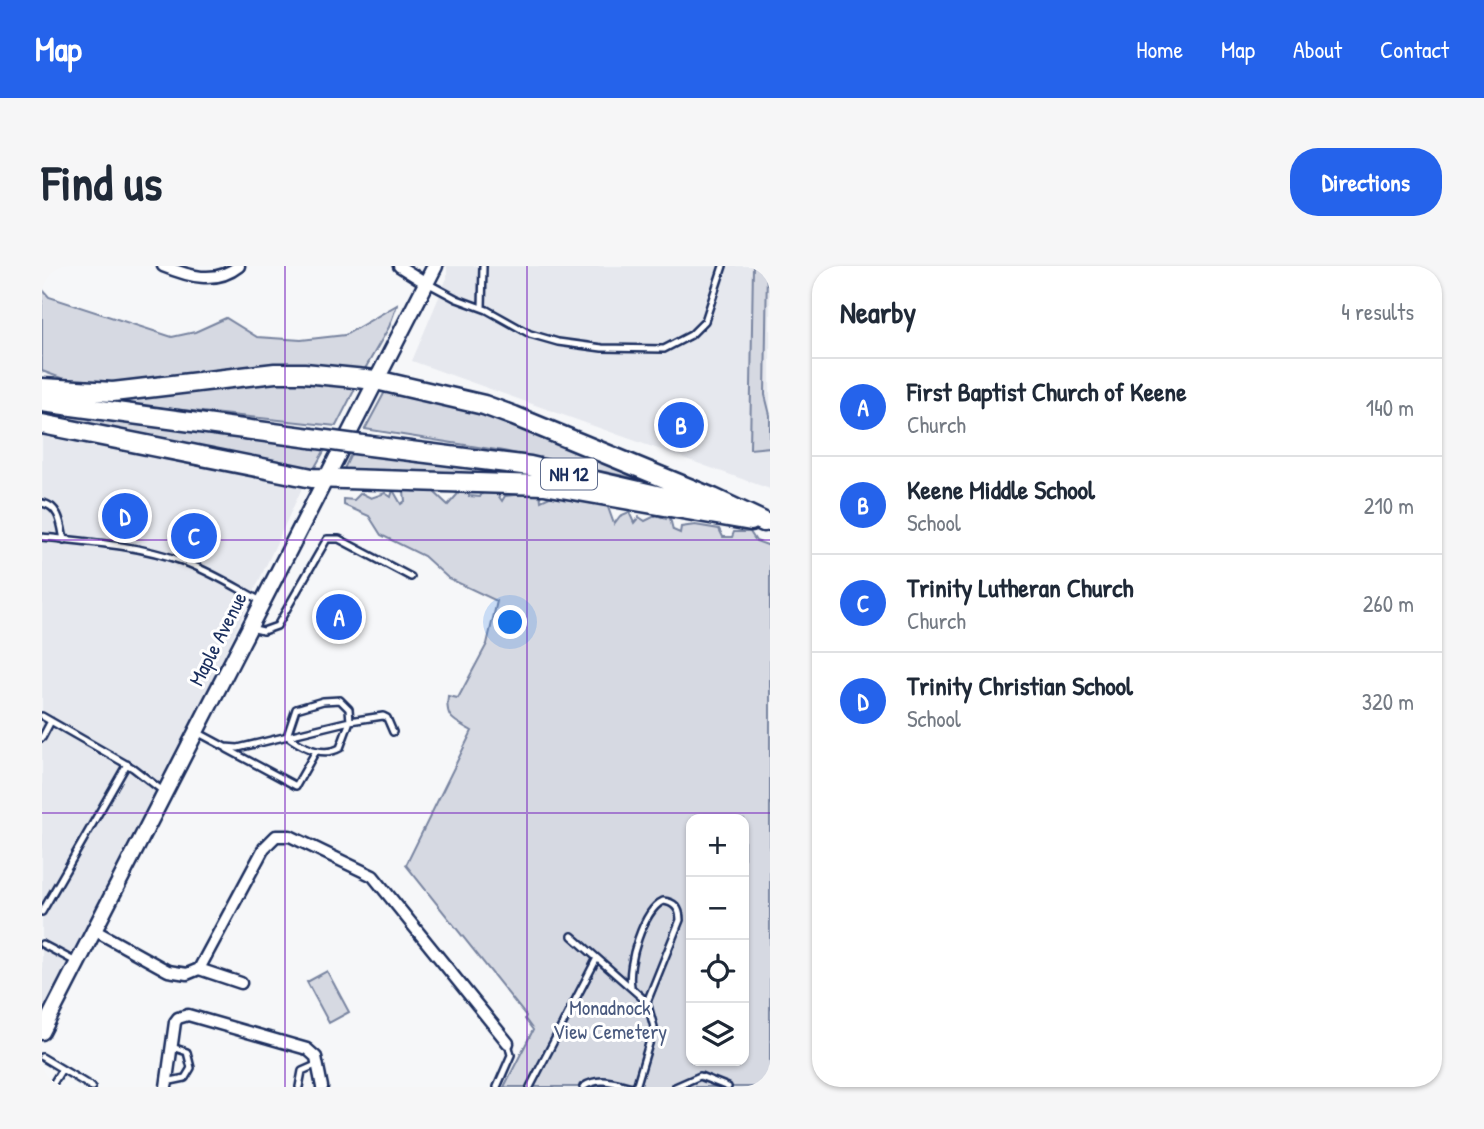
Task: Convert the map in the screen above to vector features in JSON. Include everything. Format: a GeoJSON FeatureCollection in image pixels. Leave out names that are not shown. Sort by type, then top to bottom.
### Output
{"type":"FeatureCollection","features":[{"type":"Feature","properties":{"kind":"highway"},"geometry":{"type":"LineString","coordinates":[[42,387],[113,392],[275,373],[376,380],[484,405],[514,416],[713,498],[767,524]]}},
{"type":"Feature","properties":{"kind":"highway","name":"NH 12"},"geometry":{"type":"LineString","coordinates":[[42,402],[530,466],[670,496],[767,524]]}},
{"type":"Feature","properties":{"kind":"highway"},"geometry":{"type":"LineString","coordinates":[[42,424],[324,480],[544,485],[678,511],[767,524]]}},
{"type":"Feature","properties":{"kind":"street"},"geometry":{"type":"LineString","coordinates":[[163,266],[184,274],[212,278],[239,266]]}},
{"type":"Feature","properties":{"kind":"street"},"geometry":{"type":"LineString","coordinates":[[399,266],[426,283]]}},
{"type":"Feature","properties":{"kind":"street","name":"Maple Avenue"},"geometry":{"type":"LineString","coordinates":[[42,1032],[435,266]]}},
{"type":"Feature","properties":{"kind":"street"},"geometry":{"type":"LineString","coordinates":[[199,970],[264,848],[276,836],[290,836],[373,876],[508,1044]]}},
{"type":"Feature","properties":{"kind":"street"},"geometry":{"type":"LineString","coordinates":[[94,930],[168,971],[187,974],[199,970],[241,984]]}},
{"type":"Feature","properties":{"kind":"street"},"geometry":{"type":"LineString","coordinates":[[166,1084],[170,1047],[178,1017],[188,1015],[313,1052],[322,1087]]}},
{"type":"Feature","properties":{"kind":"lane"},"geometry":{"type":"LineString","coordinates":[[482,308],[483,266]]}},
{"type":"Feature","properties":{"kind":"lane"},"geometry":{"type":"LineString","coordinates":[[426,283],[482,308],[530,334],[558,342],[602,348],[664,349],[691,335],[705,321],[723,266]]}},
{"type":"Feature","properties":{"kind":"lane"},"geometry":{"type":"LineString","coordinates":[[42,503],[52,506],[57,512],[64,540]]}},
{"type":"Feature","properties":{"kind":"lane"},"geometry":{"type":"LineString","coordinates":[[42,537],[164,555],[186,562],[261,601]]}},
{"type":"Feature","properties":{"kind":"lane"},"geometry":{"type":"LineString","coordinates":[[247,628],[263,631],[277,626],[327,539],[339,539],[411,577]]}},
{"type":"Feature","properties":{"kind":"lane"},"geometry":{"type":"LineString","coordinates":[[323,701],[346,703],[350,721],[340,748],[326,752],[316,751],[287,736],[296,709],[323,701]]}},
{"type":"Feature","properties":{"kind":"lane"},"geometry":{"type":"LineString","coordinates":[[42,716],[127,764],[164,792]]}},
{"type":"Feature","properties":{"kind":"lane"},"geometry":{"type":"LineString","coordinates":[[225,747],[238,748],[350,721],[383,716],[387,718],[393,732]]}},
{"type":"Feature","properties":{"kind":"lane"},"geometry":{"type":"LineString","coordinates":[[42,738],[51,721]]}},
{"type":"Feature","properties":{"kind":"lane"},"geometry":{"type":"LineString","coordinates":[[195,731],[296,786],[316,751]]}},
{"type":"Feature","properties":{"kind":"lane"},"geometry":{"type":"LineString","coordinates":[[42,912],[127,764]]}},
{"type":"Feature","properties":{"kind":"lane"},"geometry":{"type":"LineString","coordinates":[[631,986],[631,961],[651,910],[663,901],[671,902],[677,908],[680,920],[647,1002]]}},
{"type":"Feature","properties":{"kind":"lane"},"geometry":{"type":"LineString","coordinates":[[572,936],[596,960],[631,986],[647,1002],[654,1027],[634,1087],[603,1080],[594,1080],[583,1087]]}},
{"type":"Feature","properties":{"kind":"lane"},"geometry":{"type":"LineString","coordinates":[[42,944],[78,963]]}},
{"type":"Feature","properties":{"kind":"lane"},"geometry":{"type":"LineString","coordinates":[[530,1087],[596,960]]}},
{"type":"Feature","properties":{"kind":"lane"},"geometry":{"type":"LineString","coordinates":[[497,1087],[511,1055],[508,1044]]}},
{"type":"Feature","properties":{"kind":"lane"},"geometry":{"type":"LineString","coordinates":[[166,1084],[185,1078],[191,1068],[187,1052],[170,1047]]}},
{"type":"Feature","properties":{"kind":"lane"},"geometry":{"type":"LineString","coordinates":[[42,1057],[92,1087]]}},
{"type":"Feature","properties":{"kind":"lane"},"geometry":{"type":"LineString","coordinates":[[299,1087],[302,1071],[318,1064]]}},
{"type":"Feature","properties":{"kind":"lane"},"geometry":{"type":"LineString","coordinates":[[51,1087],[62,1069]]}},
{"type":"Feature","properties":{"kind":"lane"},"geometry":{"type":"LineString","coordinates":[[675,1087],[700,1076],[727,1087]]}},
{"type":"Feature","properties":{"kind":"shaded area"},"geometry":{"type":"Polygon","coordinates":[[[447,266],[770,266],[770,489],[412,361],[447,278],[447,266]]]}},
{"type":"Feature","properties":{"kind":"shaded area"},"geometry":{"type":"Polygon","coordinates":[[[42,432],[296,482],[303,486],[218,669],[42,1020],[42,432]]]}},
{"type":"Feature","properties":{"kind":"green space"},"geometry":{"type":"Polygon","coordinates":[[[753,266],[767,266],[765,395],[770,415],[770,447],[750,449],[753,266]]]}},
{"type":"Feature","properties":{"kind":"green space"},"geometry":{"type":"Polygon","coordinates":[[[42,289],[49,297],[172,337],[195,332],[226,318],[257,337],[301,340],[345,335],[397,305],[389,327],[362,374],[104,387],[69,381],[42,371],[42,289]]]}},
{"type":"Feature","properties":{"kind":"green space"},"geometry":{"type":"Polygon","coordinates":[[[274,379],[358,383],[336,426],[78,399],[274,379]]]}},
{"type":"Feature","properties":{"kind":"green space"},"geometry":{"type":"Polygon","coordinates":[[[387,388],[483,413],[658,483],[503,451],[365,429],[387,388]]]}},
{"type":"Feature","properties":{"kind":"green space"},"geometry":{"type":"Polygon","coordinates":[[[42,411],[327,446],[311,474],[42,420],[42,411]]]}},
{"type":"Feature","properties":{"kind":"green space"},"geometry":{"type":"Polygon","coordinates":[[[353,450],[467,463],[578,484],[341,475],[353,450]]]}},
{"type":"Feature","properties":{"kind":"green space","name":"Monadnock View Cemetery"},"geometry":{"type":"Polygon","coordinates":[[[418,487],[432,490],[448,505],[464,487],[470,489],[469,496],[480,497],[483,492],[493,488],[502,501],[505,496],[540,492],[541,501],[556,494],[605,499],[614,524],[620,516],[629,512],[634,523],[639,517],[645,521],[657,515],[666,519],[669,514],[673,530],[680,533],[681,527],[695,525],[719,529],[723,537],[732,537],[734,532],[750,532],[756,541],[770,546],[770,1087],[504,1087],[533,1030],[525,1019],[526,1016],[406,865],[472,731],[449,714],[448,696],[458,698],[487,644],[497,601],[448,578],[424,556],[381,535],[369,516],[344,505],[344,499],[354,500],[361,493],[371,498],[385,493],[391,497],[393,490],[401,504],[405,501],[404,491],[418,487]]]}},
{"type":"Feature","properties":{"kind":"green space"},"geometry":{"type":"Polygon","coordinates":[[[327,971],[349,1012],[329,1023],[307,982],[327,971]]]}},
{"type":"Feature","properties":{"kind":"place","name":"Keene Middle School"},"geometry":{"type":"Point","coordinates":[681,425]}},
{"type":"Feature","properties":{"kind":"place","name":"Trinity Christian School"},"geometry":{"type":"Point","coordinates":[125,516]}},
{"type":"Feature","properties":{"kind":"place","name":"Trinity Lutheran Church"},"geometry":{"type":"Point","coordinates":[194,536]}},
{"type":"Feature","properties":{"kind":"place","name":"First Baptist Church of Keene"},"geometry":{"type":"Point","coordinates":[339,617]}}]}
